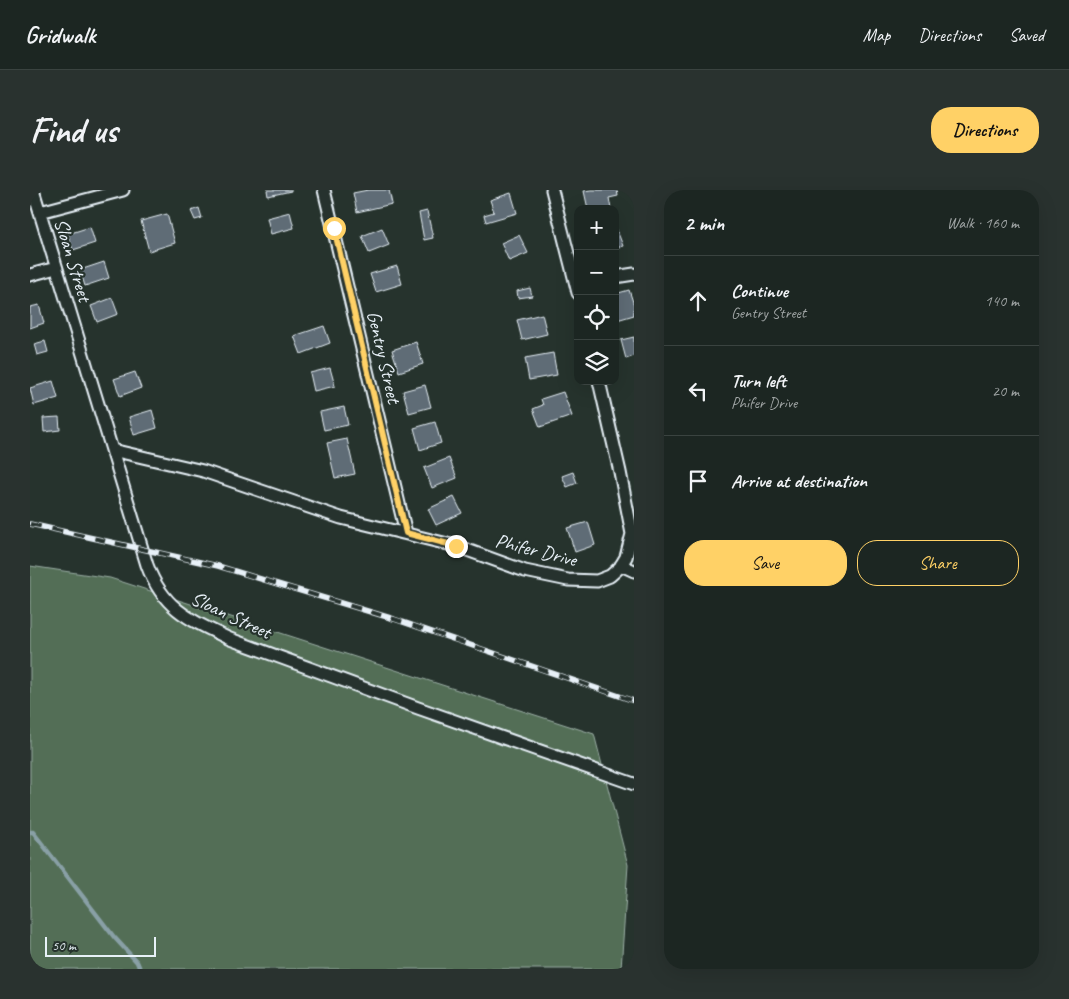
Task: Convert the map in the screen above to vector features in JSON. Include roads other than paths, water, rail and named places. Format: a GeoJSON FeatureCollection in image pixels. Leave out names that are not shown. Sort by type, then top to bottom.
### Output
{"type":"FeatureCollection","features":[{"type":"Feature","properties":{"kind":"street","name":"Sloan Street"},"geometry":{"type":"LineString","coordinates":[[33,190],[152,580],[161,595],[187,617],[240,642],[634,784]]}},
{"type":"Feature","properties":{"kind":"street"},"geometry":{"type":"LineString","coordinates":[[40,212],[123,190]]}},
{"type":"Feature","properties":{"kind":"street","name":"Gentry Street"},"geometry":{"type":"LineString","coordinates":[[324,190],[406,533]]}},
{"type":"Feature","properties":{"kind":"street"},"geometry":{"type":"LineString","coordinates":[[552,190],[574,276]]}},
{"type":"Feature","properties":{"kind":"street"},"geometry":{"type":"LineString","coordinates":[[30,275],[56,268]]}},
{"type":"Feature","properties":{"kind":"street"},"geometry":{"type":"LineString","coordinates":[[619,277],[634,274]]}},
{"type":"Feature","properties":{"kind":"street"},"geometry":{"type":"LineString","coordinates":[[600,385],[632,523],[630,546],[621,565],[634,571]]}},
{"type":"Feature","properties":{"kind":"street","name":"Phifer Drive"},"geometry":{"type":"LineString","coordinates":[[112,450],[203,471],[341,518],[456,546],[525,571],[568,580],[603,579],[615,572],[621,565]]}},
{"type":"Feature","properties":{"kind":"waterway"},"geometry":{"type":"LineString","coordinates":[[30,832],[33,832],[114,937],[137,962],[140,969]]}},
{"type":"Feature","properties":{"kind":"railway"},"geometry":{"type":"LineString","coordinates":[[30,524],[218,566],[394,619],[634,701]]}}]}
